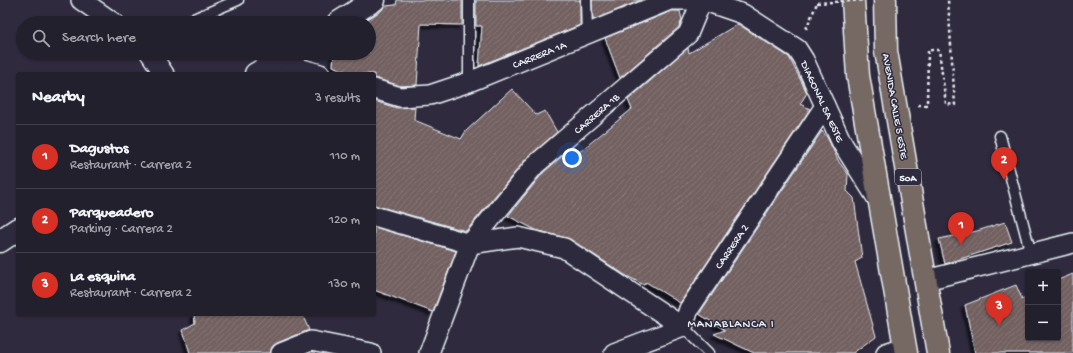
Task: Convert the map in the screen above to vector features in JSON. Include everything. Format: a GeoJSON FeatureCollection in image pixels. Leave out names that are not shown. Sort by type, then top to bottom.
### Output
{"type":"FeatureCollection","features":[{"type":"Feature","properties":{"kind":"main road"},"geometry":{"type":"LineString","coordinates":[[853,0],[858,76],[880,203],[899,351]]}},
{"type":"Feature","properties":{"kind":"main road","name":"AVENIDA CALLE 5 ESTE"},"geometry":{"type":"LineString","coordinates":[[885,0],[886,51],[938,353]]}},
{"type":"Feature","properties":{"kind":"street"},"geometry":{"type":"LineString","coordinates":[[81,0],[104,16]]}},
{"type":"Feature","properties":{"kind":"street"},"geometry":{"type":"LineString","coordinates":[[349,16],[374,0]]}},
{"type":"Feature","properties":{"kind":"street","name":"CARRERA 1A"},"geometry":{"type":"LineString","coordinates":[[376,90],[400,97],[430,95],[469,82],[670,0],[702,0]]}},
{"type":"Feature","properties":{"kind":"street","name":"DIAGONAL 5A ESTE"},"geometry":{"type":"LineString","coordinates":[[702,0],[743,14],[797,49],[804,60],[842,143],[880,203]]}},
{"type":"Feature","properties":{"kind":"street","name":"CARRERA 1B"},"geometry":{"type":"LineString","coordinates":[[429,353],[470,244],[535,165],[688,34],[702,0]]}},
{"type":"Feature","properties":{"kind":"street"},"geometry":{"type":"LineString","coordinates":[[155,60],[163,72]]}},
{"type":"Feature","properties":{"kind":"street"},"geometry":{"type":"LineString","coordinates":[[259,72],[279,60]]}},
{"type":"Feature","properties":{"kind":"street"},"geometry":{"type":"LineString","coordinates":[[290,60],[316,72]]}},
{"type":"Feature","properties":{"kind":"street","name":"CARRERA 2"},"geometry":{"type":"LineString","coordinates":[[683,326],[690,309],[825,106]]}},
{"type":"Feature","properties":{"kind":"street"},"geometry":{"type":"LineString","coordinates":[[376,217],[470,244],[518,238],[564,248],[683,326]]}},
{"type":"Feature","properties":{"kind":"street"},"geometry":{"type":"LineString","coordinates":[[0,242],[16,231]]}},
{"type":"Feature","properties":{"kind":"street"},"geometry":{"type":"LineString","coordinates":[[926,280],[1073,243]]}},
{"type":"Feature","properties":{"kind":"street"},"geometry":{"type":"LineString","coordinates":[[614,353],[683,326]]}},
{"type":"Feature","properties":{"kind":"street"},"geometry":{"type":"LineString","coordinates":[[281,353],[311,340],[371,353]]}},
{"type":"Feature","properties":{"kind":"lane"},"geometry":{"type":"LineString","coordinates":[[200,16],[238,0]]}},
{"type":"Feature","properties":{"kind":"lane"},"geometry":{"type":"LineString","coordinates":[[469,0],[469,82]]}},
{"type":"Feature","properties":{"kind":"lane"},"geometry":{"type":"LineString","coordinates":[[586,0],[587,34]]}},
{"type":"Feature","properties":{"kind":"lane"},"geometry":{"type":"LineString","coordinates":[[1000,136],[1031,254]]}},
{"type":"Feature","properties":{"kind":"lane"},"geometry":{"type":"LineString","coordinates":[[683,326],[709,353]]}},
{"type":"Feature","properties":{"kind":"path"},"geometry":{"type":"LineString","coordinates":[[797,49],[818,3],[865,0]]}},
{"type":"Feature","properties":{"kind":"path"},"geometry":{"type":"LineString","coordinates":[[896,107],[927,105],[928,50],[939,50],[946,104],[955,105],[948,0]]}},
{"type":"Feature","properties":{"kind":"building"},"geometry":{"type":"Polygon","coordinates":[[[397,0],[462,0],[462,25],[421,24],[417,85],[401,86],[376,79],[376,72],[346,72],[333,66],[333,60],[376,60],[376,16],[373,16],[381,11],[385,6],[396,5],[397,0]]]}},
{"type":"Feature","properties":{"kind":"building"},"geometry":{"type":"Polygon","coordinates":[[[476,0],[580,0],[580,25],[479,66],[482,26],[476,26],[476,0]]]}},
{"type":"Feature","properties":{"kind":"building"},"geometry":{"type":"Polygon","coordinates":[[[592,0],[641,0],[593,20],[592,0]]]}},
{"type":"Feature","properties":{"kind":"building"},"geometry":{"type":"Polygon","coordinates":[[[672,11],[680,11],[682,20],[679,27],[620,78],[605,38],[672,11]]]}},
{"type":"Feature","properties":{"kind":"building"},"geometry":{"type":"Polygon","coordinates":[[[738,24],[789,57],[807,93],[800,104],[810,109],[680,303],[646,282],[644,285],[625,275],[570,239],[536,230],[508,216],[543,173],[568,151],[572,158],[632,109],[628,100],[688,48],[689,53],[738,24]]]}},
{"type":"Feature","properties":{"kind":"building"},"geometry":{"type":"Polygon","coordinates":[[[512,89],[536,115],[545,111],[557,132],[527,158],[466,231],[376,206],[376,102],[397,108],[415,107],[414,120],[461,139],[466,131],[512,89]]]}},
{"type":"Feature","properties":{"kind":"building"},"geometry":{"type":"Polygon","coordinates":[[[822,131],[827,137],[839,162],[848,174],[847,191],[854,198],[862,258],[855,262],[876,336],[853,353],[754,353],[714,334],[725,330],[699,314],[822,131]]]}},
{"type":"Feature","properties":{"kind":"building"},"geometry":{"type":"Polygon","coordinates":[[[1005,222],[1012,242],[945,264],[939,239],[977,231],[1005,222]]]}},
{"type":"Feature","properties":{"kind":"building"},"geometry":{"type":"Polygon","coordinates":[[[376,228],[456,251],[433,312],[376,291],[376,228]]]}},
{"type":"Feature","properties":{"kind":"building"},"geometry":{"type":"Polygon","coordinates":[[[1073,274],[1073,353],[975,353],[965,305],[1016,285],[1022,299],[1025,298],[1025,341],[1061,341],[1061,279],[1073,274]]]}},
{"type":"Feature","properties":{"kind":"building"},"geometry":{"type":"Polygon","coordinates":[[[194,316],[303,316],[309,330],[277,343],[272,347],[270,353],[190,353],[183,330],[195,323],[194,316]]]}},
{"type":"Feature","properties":{"kind":"place","name":"Parqueadero"},"geometry":{"type":"Point","coordinates":[1004,180]}},
{"type":"Feature","properties":{"kind":"place","name":"Dagustos"},"geometry":{"type":"Point","coordinates":[961,245]}},
{"type":"Feature","properties":{"kind":"place","name":"La esquina"},"geometry":{"type":"Point","coordinates":[999,326]}},
{"type":"Feature","properties":{"kind":"district","name":"MANABLANCA I"},"geometry":{"type":"Point","coordinates":[731,323]}}]}
